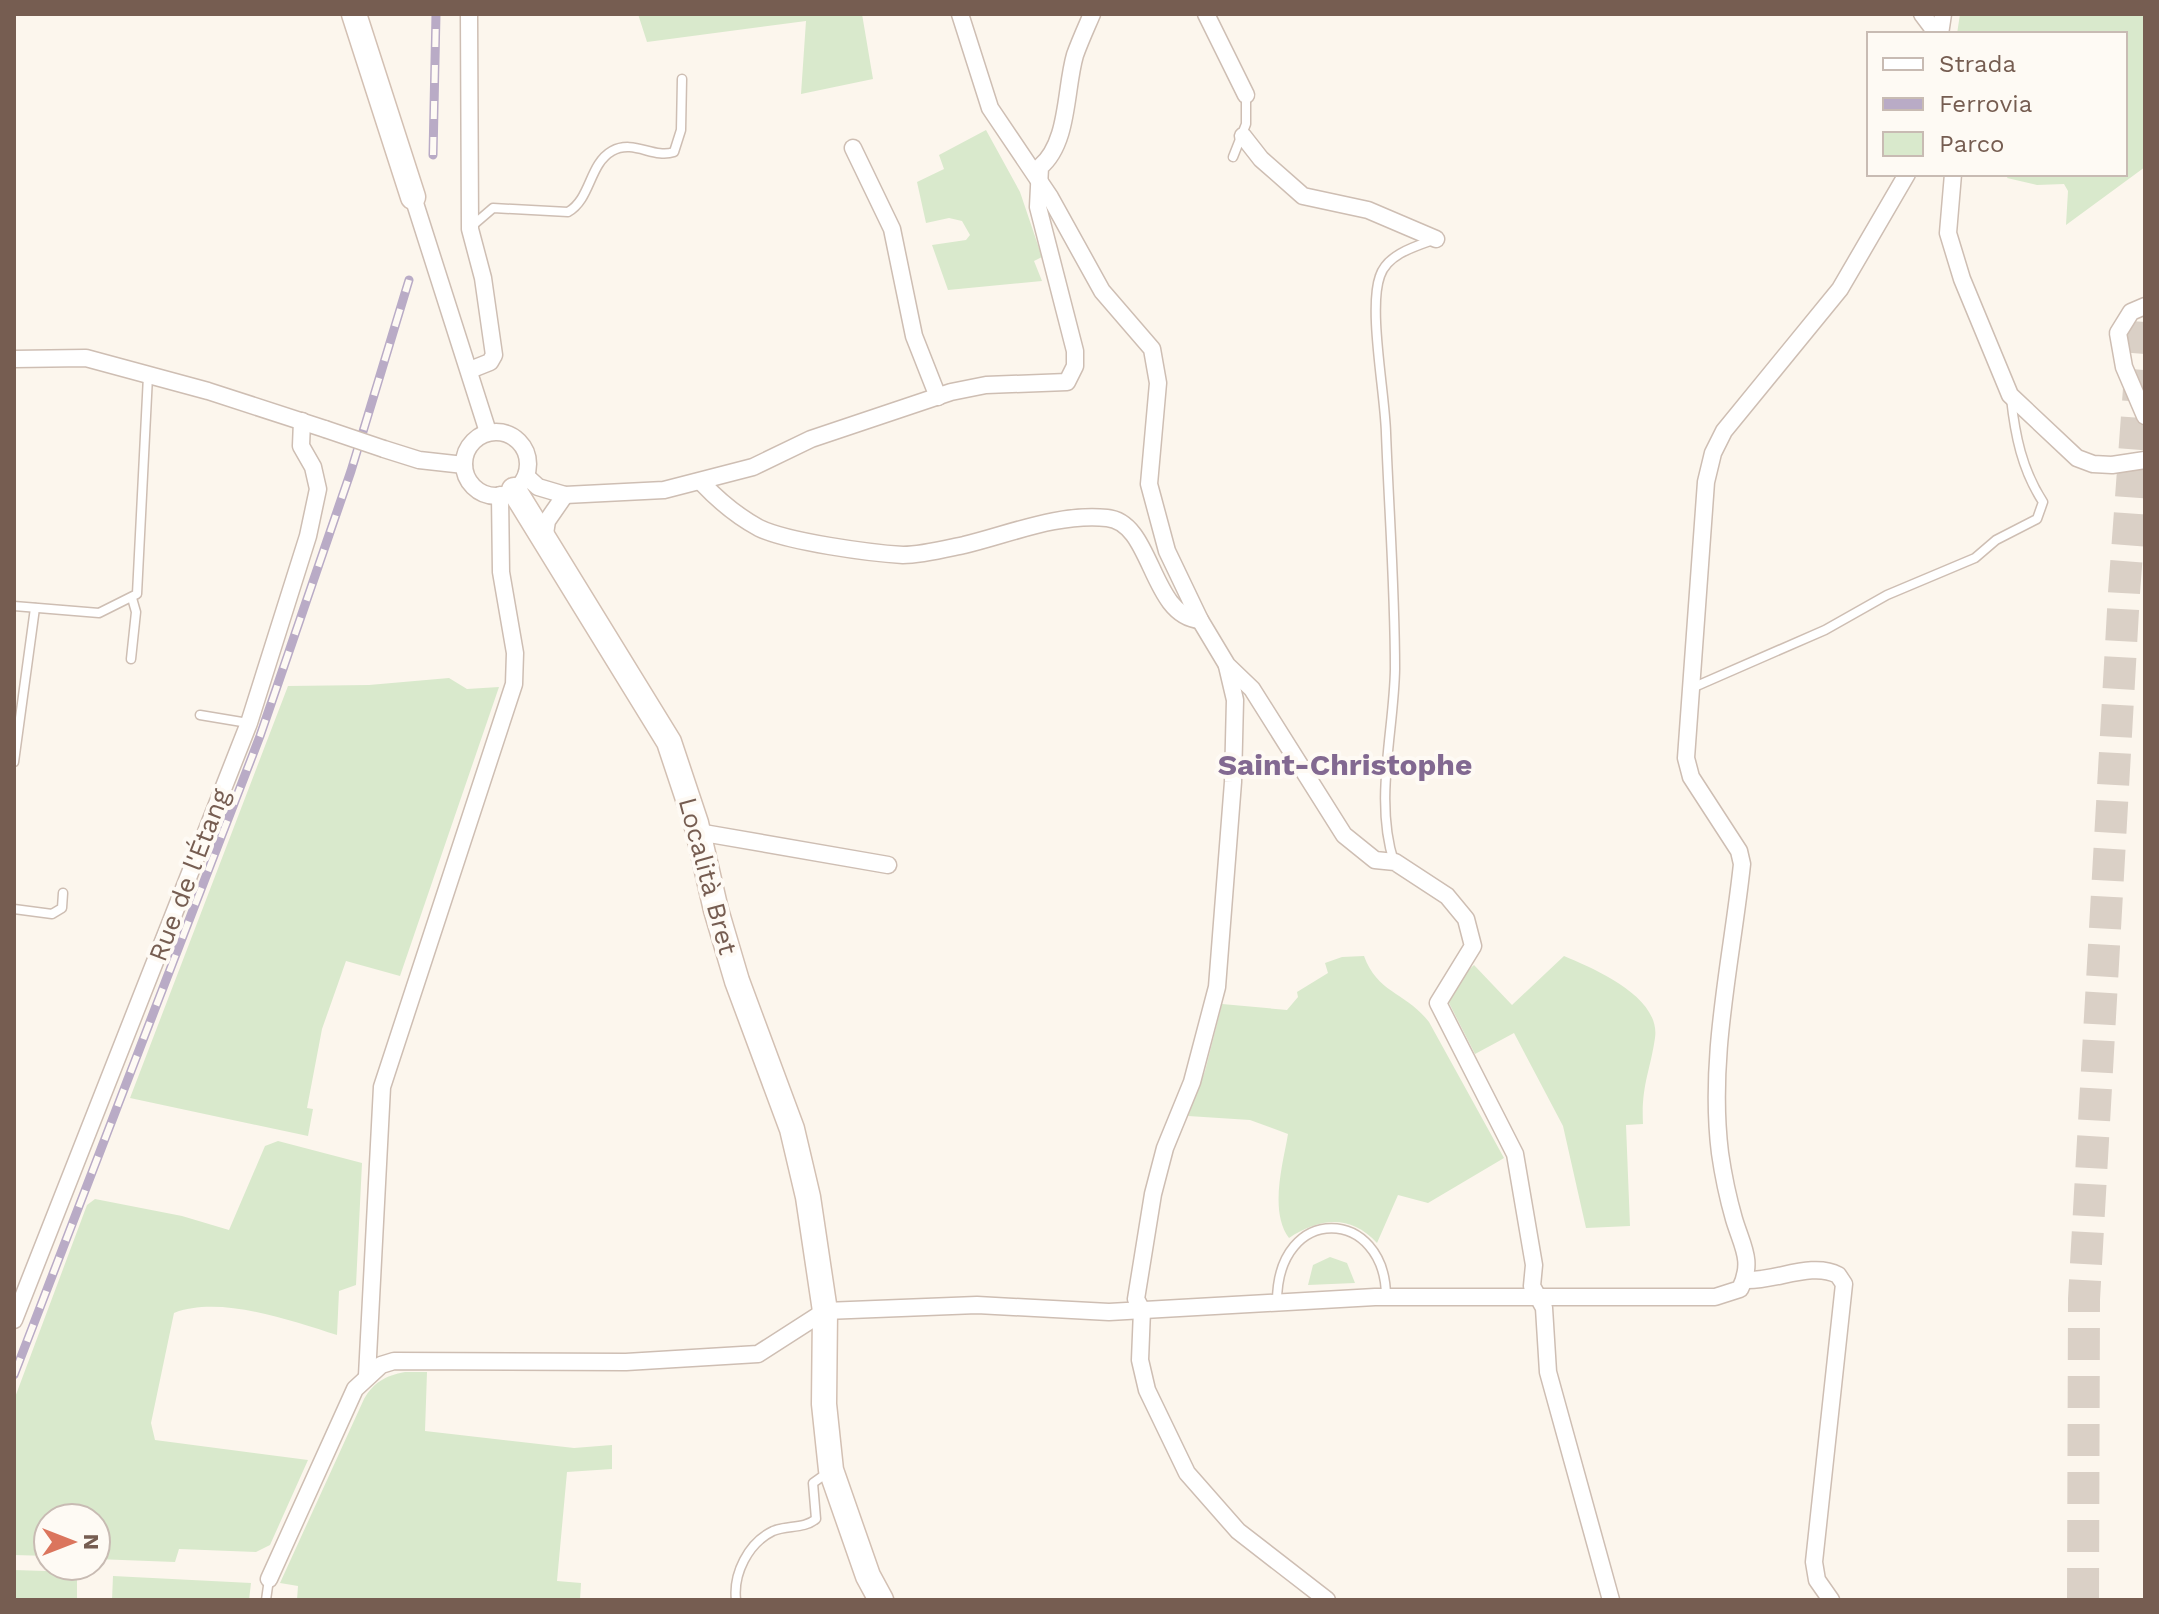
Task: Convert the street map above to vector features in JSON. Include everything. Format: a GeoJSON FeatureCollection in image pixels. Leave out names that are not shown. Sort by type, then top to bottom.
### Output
{"type":"FeatureCollection","features":[{"type":"Feature","properties":{"kind":"street"},"geometry":{"type":"LineString","coordinates":[[354,14],[488,432]]}},
{"type":"Feature","properties":{"kind":"street"},"geometry":{"type":"LineString","coordinates":[[469,14],[470,229],[483,278],[494,355],[490,362],[470,370]]}},
{"type":"Feature","properties":{"kind":"street"},"geometry":{"type":"LineString","coordinates":[[960,14],[977,76],[990,108],[1074,239],[1102,291],[1152,349],[1158,383],[1149,484],[1167,551],[1200,620],[1227,665],[1252,689],[1344,835],[1375,860],[1395,862],[1447,896],[1459,908],[1473,946],[1438,1003],[1515,1154],[1534,1265],[1532,1286],[1544,1308],[1548,1372],[1611,1600]]}},
{"type":"Feature","properties":{"kind":"street"},"geometry":{"type":"LineString","coordinates":[[367,1376],[382,1087],[388,1060],[514,684],[515,653],[501,572],[513,487],[527,456],[517,439],[498,431],[488,432],[470,445],[464,465],[472,485],[488,495],[513,487],[538,487],[565,495],[664,490],[702,483],[753,467],[857,422],[938,397],[986,385],[1067,382],[1072,375],[1075,351],[1038,207],[1038,183],[1040,167],[1049,159],[1058,137],[1075,55],[1092,14]]}},
{"type":"Feature","properties":{"kind":"street"},"geometry":{"type":"LineString","coordinates":[[1206,14],[1246,95]]}},
{"type":"Feature","properties":{"kind":"street"},"geometry":{"type":"LineString","coordinates":[[1922,14],[1936,32]]}},
{"type":"Feature","properties":{"kind":"street"},"geometry":{"type":"LineString","coordinates":[[1243,136],[1269,167],[1303,196],[1368,210],[1436,239]]}},
{"type":"Feature","properties":{"kind":"street"},"geometry":{"type":"LineString","coordinates":[[853,148],[892,229],[914,336],[938,397]]}},
{"type":"Feature","properties":{"kind":"street"},"geometry":{"type":"LineString","coordinates":[[269,1579],[355,1389],[381,1365],[394,1361],[626,1362],[758,1354],[824,1302],[977,1305],[1078,1312],[1386,1297],[1715,1297],[1740,1289],[1745,1280],[1748,1256],[1734,1221],[1716,1113],[1727,966],[1742,864],[1739,851],[1691,777],[1685,737],[1692,689],[1706,482],[1713,453],[1740,408],[1840,289],[1906,176]]}},
{"type":"Feature","properties":{"kind":"street"},"geometry":{"type":"LineString","coordinates":[[1953,176],[1948,233],[1962,279],[2010,395],[2077,458],[2093,464],[2112,465],[2145,460]]}},
{"type":"Feature","properties":{"kind":"street"},"geometry":{"type":"LineString","coordinates":[[2145,306],[2131,312],[2124,321],[2118,333],[2118,346],[2145,416]]}},
{"type":"Feature","properties":{"kind":"street"},"geometry":{"type":"LineString","coordinates":[[14,359],[86,358],[302,421],[419,460],[464,465]]}},
{"type":"Feature","properties":{"kind":"street","name":"Rue de l'Étang"},"geometry":{"type":"LineString","coordinates":[[14,1320],[249,723],[308,536],[318,489],[313,467],[301,446],[302,421]]}},
{"type":"Feature","properties":{"kind":"street"},"geometry":{"type":"LineString","coordinates":[[702,483],[732,512],[762,529],[905,555],[961,546],[1055,520],[1111,518],[1122,524],[1138,544],[1175,611],[1184,619],[1200,620]]}},
{"type":"Feature","properties":{"kind":"street","name":"Località Bret"},"geometry":{"type":"LineString","coordinates":[[513,487],[669,742],[698,832],[737,981],[792,1129],[808,1197],[824,1302],[824,1404],[831,1470],[868,1576],[881,1600]]}},
{"type":"Feature","properties":{"kind":"street"},"geometry":{"type":"LineString","coordinates":[[544,542],[547,521],[565,495]]}},
{"type":"Feature","properties":{"kind":"street"},"geometry":{"type":"LineString","coordinates":[[1227,665],[1235,700],[1233,782],[1217,987],[1192,1082],[1165,1148],[1153,1194],[1136,1299],[1142,1310],[1140,1360],[1147,1390],[1187,1473],[1238,1531],[1327,1600]]}},
{"type":"Feature","properties":{"kind":"street"},"geometry":{"type":"LineString","coordinates":[[698,832],[888,865]]}},
{"type":"Feature","properties":{"kind":"street"},"geometry":{"type":"LineString","coordinates":[[1745,1280],[1763,1281],[1822,1270],[1838,1275],[1844,1284],[1814,1562],[1817,1580],[1831,1600]]}},
{"type":"Feature","properties":{"kind":"lane"},"geometry":{"type":"LineString","coordinates":[[470,229],[493,208],[568,212],[577,207],[600,162],[621,147],[674,152],[681,130],[682,79]]}},
{"type":"Feature","properties":{"kind":"lane"},"geometry":{"type":"LineString","coordinates":[[1233,157],[1243,136],[1246,95]]}},
{"type":"Feature","properties":{"kind":"lane"},"geometry":{"type":"LineString","coordinates":[[1395,862],[1390,848],[1386,773],[1395,664],[1385,399],[1375,296],[1380,274],[1389,261],[1436,239]]}},
{"type":"Feature","properties":{"kind":"lane"},"geometry":{"type":"LineString","coordinates":[[14,606],[99,613],[137,594],[148,376]]}},
{"type":"Feature","properties":{"kind":"lane"},"geometry":{"type":"LineString","coordinates":[[1692,689],[1825,630],[1887,595],[1975,558],[1996,540],[2037,519],[2043,502],[2032,486],[2016,441],[2010,395]]}},
{"type":"Feature","properties":{"kind":"lane"},"geometry":{"type":"LineString","coordinates":[[131,659],[136,612],[132,598]]}},
{"type":"Feature","properties":{"kind":"lane"},"geometry":{"type":"LineString","coordinates":[[14,762],[35,608]]}},
{"type":"Feature","properties":{"kind":"lane"},"geometry":{"type":"LineString","coordinates":[[200,715],[249,723]]}},
{"type":"Feature","properties":{"kind":"lane"},"geometry":{"type":"LineString","coordinates":[[14,909],[52,914],[62,908],[63,893]]}},
{"type":"Feature","properties":{"kind":"lane"},"geometry":{"type":"LineString","coordinates":[[1277,1302],[1280,1265],[1289,1249],[1303,1237],[1320,1230],[1338,1229],[1356,1235],[1371,1246],[1381,1261],[1386,1297]]}},
{"type":"Feature","properties":{"kind":"lane"},"geometry":{"type":"LineString","coordinates":[[736,1600],[734,1586],[739,1565],[772,1532],[810,1524],[816,1519],[813,1483],[831,1470]]}},
{"type":"Feature","properties":{"kind":"lane"},"geometry":{"type":"LineString","coordinates":[[266,1600],[269,1579]]}},
{"type":"Feature","properties":{"kind":"green space"},"geometry":{"type":"Polygon","coordinates":[[[638,14],[862,14],[873,79],[801,94],[806,21],[647,42],[638,14]]]}},
{"type":"Feature","properties":{"kind":"green space"},"geometry":{"type":"Polygon","coordinates":[[[1960,14],[2145,14],[2145,167],[2066,225],[2068,191],[2064,184],[2037,185],[2007,178],[2127,176],[2127,32],[1957,32],[1960,14]]]}},
{"type":"Feature","properties":{"kind":"green space"},"geometry":{"type":"Polygon","coordinates":[[[986,130],[1020,192],[1042,257],[1034,261],[1042,281],[948,290],[932,245],[966,240],[970,235],[962,221],[949,218],[926,223],[917,182],[944,169],[939,155],[986,130]]]}},
{"type":"Feature","properties":{"kind":"green space"},"geometry":{"type":"Polygon","coordinates":[[[449,678],[467,689],[499,687],[400,976],[346,961],[322,1029],[307,1108],[313,1109],[308,1136],[130,1098],[288,686],[369,685],[449,678]]]}},
{"type":"Feature","properties":{"kind":"green space"},"geometry":{"type":"Polygon","coordinates":[[[1364,956],[1377,978],[1429,1022],[1504,1158],[1428,1203],[1398,1195],[1377,1243],[1356,1227],[1334,1222],[1312,1226],[1289,1238],[1283,1227],[1279,1201],[1288,1134],[1250,1120],[1188,1116],[1205,1071],[1222,1004],[1287,1010],[1298,997],[1297,992],[1328,973],[1325,963],[1342,957],[1364,956]]]}},
{"type":"Feature","properties":{"kind":"green space"},"geometry":{"type":"Polygon","coordinates":[[[1564,956],[1623,986],[1648,1010],[1654,1023],[1655,1038],[1645,1089],[1643,1124],[1626,1125],[1630,1226],[1586,1228],[1563,1126],[1514,1033],[1475,1054],[1448,1001],[1462,976],[1474,965],[1512,1005],[1564,956]]]}},
{"type":"Feature","properties":{"kind":"green space"},"geometry":{"type":"Polygon","coordinates":[[[278,1141],[362,1163],[356,1285],[339,1291],[337,1335],[278,1317],[234,1308],[193,1308],[174,1313],[151,1423],[155,1440],[308,1460],[270,1545],[256,1552],[179,1549],[175,1562],[112,1560],[112,1502],[32,1502],[32,1556],[14,1555],[14,1400],[87,1205],[95,1199],[182,1216],[229,1230],[265,1146],[278,1141]]]}},
{"type":"Feature","properties":{"kind":"green space"},"geometry":{"type":"Polygon","coordinates":[[[1330,1257],[1347,1263],[1355,1283],[1308,1285],[1313,1265],[1330,1257]]]}},
{"type":"Feature","properties":{"kind":"green space"},"geometry":{"type":"Polygon","coordinates":[[[405,1372],[427,1372],[425,1431],[574,1448],[612,1445],[612,1469],[567,1472],[557,1581],[581,1583],[580,1600],[297,1600],[298,1586],[280,1583],[364,1399],[381,1381],[405,1372]]]}},
{"type":"Feature","properties":{"kind":"green space"},"geometry":{"type":"Polygon","coordinates":[[[14,1570],[32,1571],[32,1582],[77,1582],[77,1600],[14,1600],[14,1570]]]}},
{"type":"Feature","properties":{"kind":"green space"},"geometry":{"type":"Polygon","coordinates":[[[113,1576],[251,1583],[249,1600],[112,1600],[113,1576]]]}},
{"type":"Feature","properties":{"kind":"tunnel"},"geometry":{"type":"LineString","coordinates":[[2083,1600],[2084,1299],[2124,593],[2145,307]]}},
{"type":"Feature","properties":{"kind":"railway"},"geometry":{"type":"LineString","coordinates":[[433,155],[436,14]]}},
{"type":"Feature","properties":{"kind":"railway"},"geometry":{"type":"LineString","coordinates":[[14,1375],[260,736],[351,471],[409,280]]}},
{"type":"Feature","properties":{"kind":"district","name":"Saint-Christophe"},"geometry":{"type":"Point","coordinates":[1345,765]}}]}
